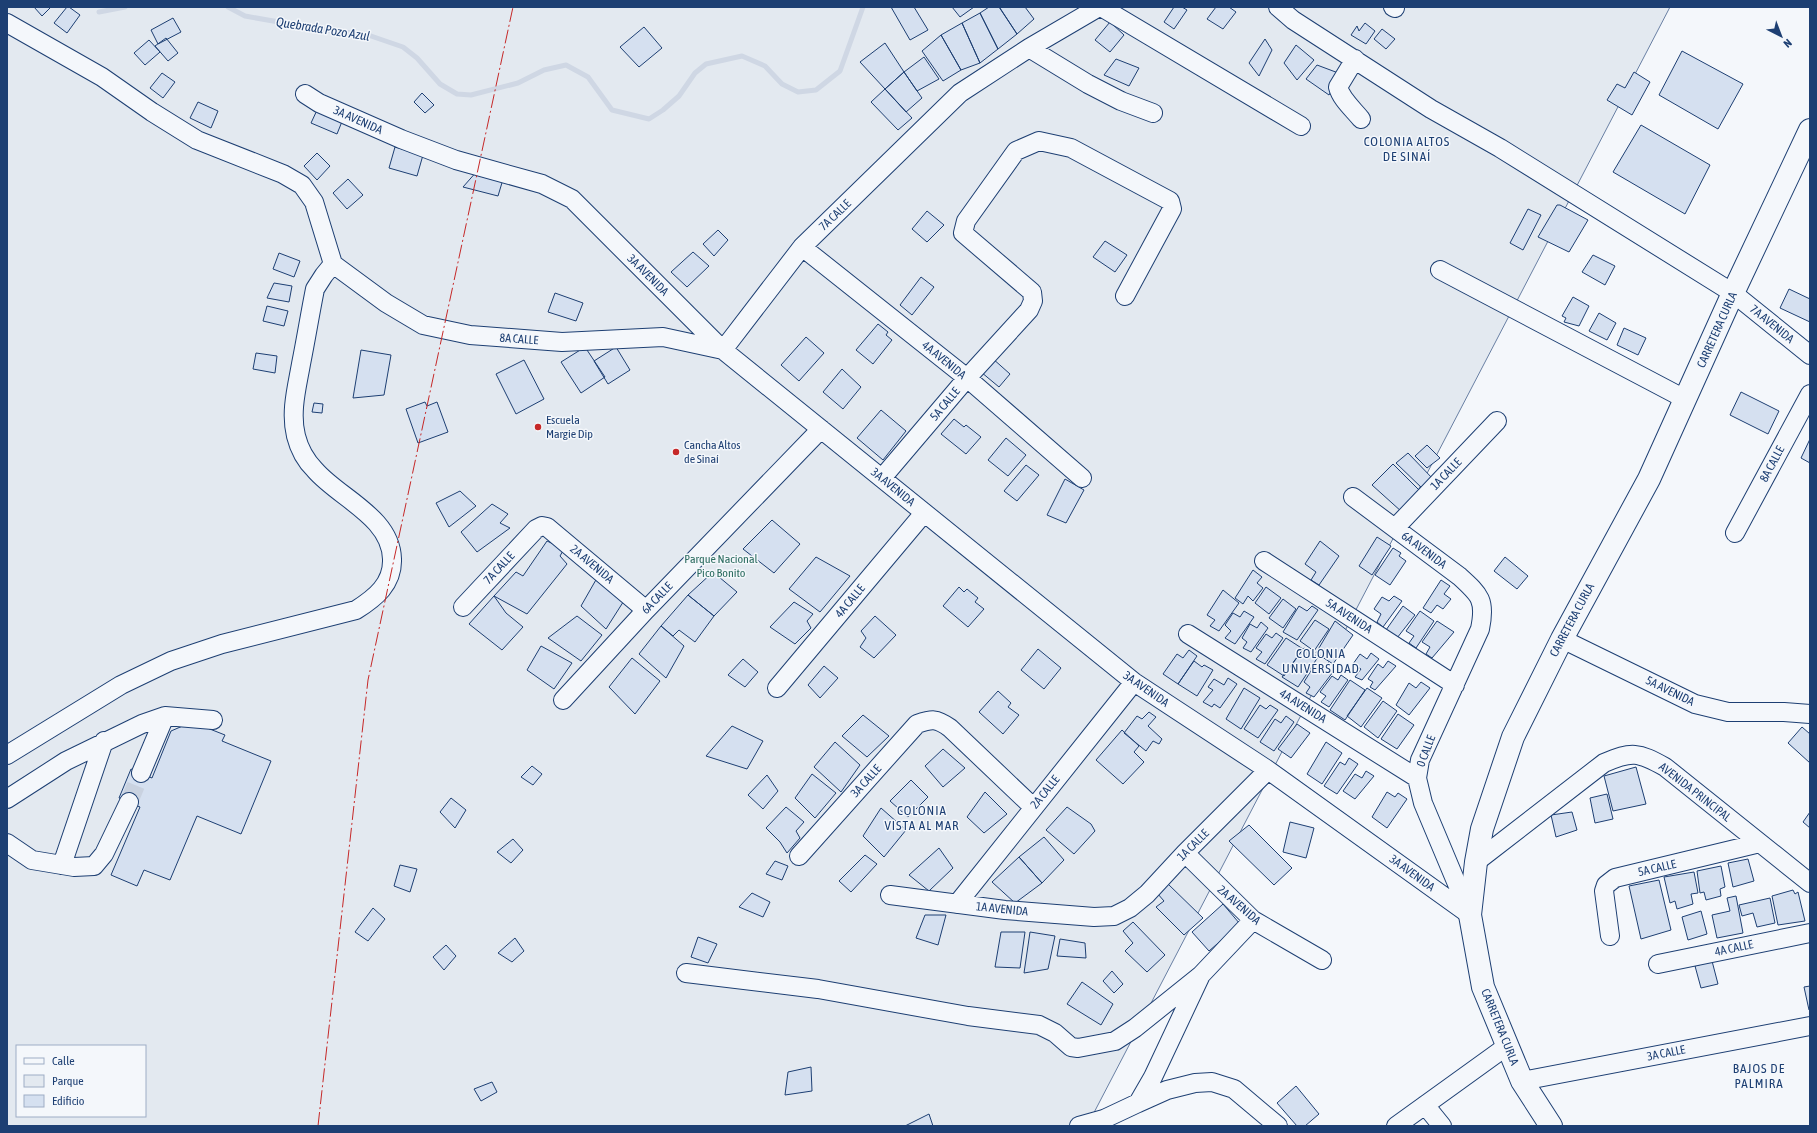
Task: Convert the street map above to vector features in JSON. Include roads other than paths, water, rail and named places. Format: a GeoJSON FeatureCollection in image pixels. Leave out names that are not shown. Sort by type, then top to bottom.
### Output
{"type":"FeatureCollection","features":[{"type":"Feature","properties":{"kind":"main road","name":"CARRETERA CURLA"},"geometry":{"type":"LineString","coordinates":[[1551,1126],[1522,1081],[1483,987],[1470,915],[1476,862],[1482,829],[1513,737],[1562,639],[1649,479],[1733,293],[1810,130]]}},
{"type":"Feature","properties":{"kind":"street","name":"7A CALLE"},"geometry":{"type":"LineString","coordinates":[[723,350],[802,247],[960,93],[1029,48],[1100,7]]}},
{"type":"Feature","properties":{"kind":"street"},"geometry":{"type":"LineString","coordinates":[[1100,7],[1300,126]]}},
{"type":"Feature","properties":{"kind":"street","name":"7A AVENIDA"},"geometry":{"type":"LineString","coordinates":[[1278,7],[1293,20],[1431,109],[1500,148],[1733,293],[1810,355]]}},
{"type":"Feature","properties":{"kind":"street"},"geometry":{"type":"LineString","coordinates":[[7,23],[102,77],[152,112],[198,140],[283,174],[302,185],[314,202],[333,264],[315,289],[295,400],[293,419],[296,436],[304,455],[315,470],[373,520],[386,534],[392,549],[392,565],[387,582],[375,598],[356,610],[222,644],[171,661],[121,685],[7,755]]}},
{"type":"Feature","properties":{"kind":"street"},"geometry":{"type":"LineString","coordinates":[[1029,48],[1114,98],[1153,113]]}},
{"type":"Feature","properties":{"kind":"street"},"geometry":{"type":"LineString","coordinates":[[1355,59],[1338,87],[1342,96],[1361,119]]}},
{"type":"Feature","properties":{"kind":"street","name":"3A AVENIDA"},"geometry":{"type":"LineString","coordinates":[[305,94],[319,103],[401,139],[456,160],[542,184],[572,199],[723,350],[1134,682],[1268,770],[1470,915]]}},
{"type":"Feature","properties":{"kind":"street","name":"5A CALLE"},"geometry":{"type":"LineString","coordinates":[[882,478],[967,378],[1029,310],[1033,301],[1032,292],[963,233],[966,221],[1016,151],[1039,141],[1071,148],[1170,201],[1172,204],[1172,209],[1125,296]]}},
{"type":"Feature","properties":{"kind":"street","name":"4A AVENIDA"},"geometry":{"type":"LineString","coordinates":[[802,247],[967,378],[1082,478]]}},
{"type":"Feature","properties":{"kind":"street","name":"8A CALLE"},"geometry":{"type":"LineString","coordinates":[[333,264],[386,303],[423,325],[470,335],[562,342],[663,337],[723,350]]}},
{"type":"Feature","properties":{"kind":"street"},"geometry":{"type":"LineString","coordinates":[[1440,270],[1685,399]]}},
{"type":"Feature","properties":{"kind":"street","name":"8A CALLE"},"geometry":{"type":"LineString","coordinates":[[1735,533],[1810,394]]}},
{"type":"Feature","properties":{"kind":"street","name":"1A CALLE"},"geometry":{"type":"LineString","coordinates":[[1395,528],[1497,421]]}},
{"type":"Feature","properties":{"kind":"street","name":"6A CALLE"},"geometry":{"type":"LineString","coordinates":[[563,700],[646,610],[821,429]]}},
{"type":"Feature","properties":{"kind":"street","name":"6A AVENIDA"},"geometry":{"type":"LineString","coordinates":[[1353,497],[1473,589],[1480,600],[1484,611]]}},
{"type":"Feature","properties":{"kind":"street","name":"4A CALLE"},"geometry":{"type":"LineString","coordinates":[[777,688],[924,513]]}},
{"type":"Feature","properties":{"kind":"street","name":"2A AVENIDA"},"geometry":{"type":"LineString","coordinates":[[536,529],[542,526],[547,527],[646,610]]}},
{"type":"Feature","properties":{"kind":"street","name":"7A CALLE"},"geometry":{"type":"LineString","coordinates":[[463,606],[536,529]]}},
{"type":"Feature","properties":{"kind":"street","name":"5A AVENIDA"},"geometry":{"type":"LineString","coordinates":[[1264,561],[1454,685]]}},
{"type":"Feature","properties":{"kind":"street","name":"0 CALLE"},"geometry":{"type":"LineString","coordinates":[[1470,915],[1423,803],[1417,778],[1420,760],[1480,629],[1484,611]]}},
{"type":"Feature","properties":{"kind":"street","name":"4A AVENIDA"},"geometry":{"type":"LineString","coordinates":[[1188,634],[1417,778]]}},
{"type":"Feature","properties":{"kind":"street","name":"5A AVENIDA"},"geometry":{"type":"LineString","coordinates":[[1562,639],[1695,704],[1728,712],[1784,712],[1810,714]]}},
{"type":"Feature","properties":{"kind":"street","name":"2A CALLE"},"geometry":{"type":"LineString","coordinates":[[957,904],[1134,682]]}},
{"type":"Feature","properties":{"kind":"street"},"geometry":{"type":"LineString","coordinates":[[141,774],[165,716]]}},
{"type":"Feature","properties":{"kind":"street"},"geometry":{"type":"LineString","coordinates":[[7,799],[66,760],[142,724],[165,716],[213,720]]}},
{"type":"Feature","properties":{"kind":"street","name":"3A CALLE"},"geometry":{"type":"LineString","coordinates":[[798,856],[917,724],[931,719],[940,720],[950,728],[1033,807]]}},
{"type":"Feature","properties":{"kind":"street"},"geometry":{"type":"LineString","coordinates":[[62,865],[104,741]]}},
{"type":"Feature","properties":{"kind":"street","name":"AVENIDA PRINCIPAL"},"geometry":{"type":"LineString","coordinates":[[1476,862],[1604,763],[1624,754],[1645,756],[1665,767],[1810,883]]}},
{"type":"Feature","properties":{"kind":"street","name":"1A CALLE"},"geometry":{"type":"LineString","coordinates":[[1114,916],[1130,908],[1147,894],[1185,853],[1268,770]]}},
{"type":"Feature","properties":{"kind":"street"},"geometry":{"type":"LineString","coordinates":[[7,843],[32,860],[74,867],[94,866],[99,861],[129,802]]}},
{"type":"Feature","properties":{"kind":"street","name":"5A CALLE"},"geometry":{"type":"LineString","coordinates":[[1610,936],[1604,891],[1606,885],[1615,878],[1760,843]]}},
{"type":"Feature","properties":{"kind":"street","name":"2A AVENIDA"},"geometry":{"type":"LineString","coordinates":[[1185,853],[1253,920],[1322,960]]}},
{"type":"Feature","properties":{"kind":"street","name":"1A AVENIDA"},"geometry":{"type":"LineString","coordinates":[[890,895],[1005,910],[1094,917],[1114,916]]}},
{"type":"Feature","properties":{"kind":"street"},"geometry":{"type":"LineString","coordinates":[[686,973],[818,989],[968,1016],[1039,1025],[1054,1033],[1071,1047],[1078,1048],[1115,1041],[1135,1028],[1200,975],[1253,920]]}},
{"type":"Feature","properties":{"kind":"street","name":"4A CALLE"},"geometry":{"type":"LineString","coordinates":[[1658,964],[1810,932]]}},
{"type":"Feature","properties":{"kind":"street"},"geometry":{"type":"LineString","coordinates":[[1138,1103],[1154,1077],[1200,975]]}},
{"type":"Feature","properties":{"kind":"street","name":"3A CALLE"},"geometry":{"type":"LineString","coordinates":[[1522,1081],[1810,1026]]}},
{"type":"Feature","properties":{"kind":"street"},"geometry":{"type":"LineString","coordinates":[[1396,1126],[1507,1046]]}},
{"type":"Feature","properties":{"kind":"street"},"geometry":{"type":"LineString","coordinates":[[1079,1126],[1104,1119],[1167,1090],[1195,1083],[1212,1082],[1234,1089],[1278,1126]]}},
{"type":"Feature","properties":{"kind":"street"},"geometry":{"type":"LineString","coordinates":[[1425,1105],[1442,1126]]}},
{"type":"Feature","properties":{"kind":"waterway","name":"Quebrada Pozo Azul"},"geometry":{"type":"LineString","coordinates":[[99,12],[125,7]]}},
{"type":"Feature","properties":{"kind":"waterway","name":"Quebrada Pozo Azul"},"geometry":{"type":"LineString","coordinates":[[228,7],[245,16],[313,28],[368,35],[403,47],[417,58],[440,84],[457,94],[471,95],[518,83],[544,70],[566,65],[588,77],[612,110],[649,119],[663,110],[679,96],[695,73],[706,64],[742,56],[765,66],[782,84],[798,92],[816,90],[840,71],[863,7]]}},
{"type":"Feature","properties":{"kind":"tunnel"},"geometry":{"type":"LineString","coordinates":[[129,802],[141,773]]}},
{"type":"Feature","properties":{"kind":"place","name":"Escuela Margie Dip"},"geometry":{"type":"Point","coordinates":[538,427]}},
{"type":"Feature","properties":{"kind":"place","name":"Cancha Altos de Sinaí"},"geometry":{"type":"Point","coordinates":[676,452]}},
{"type":"Feature","properties":{"kind":"district","name":"COLONIA ALTOS DE SINAÍ"},"geometry":{"type":"Point","coordinates":[1407,148]}},
{"type":"Feature","properties":{"kind":"district","name":"COLONIA UNIVERSIDAD"},"geometry":{"type":"Point","coordinates":[1321,660]}},
{"type":"Feature","properties":{"kind":"district","name":"COLONIA VISTA AL MAR"},"geometry":{"type":"Point","coordinates":[922,818]}},
{"type":"Feature","properties":{"kind":"district","name":"BAJOS DE PALMIRA"},"geometry":{"type":"Point","coordinates":[1759,1076]}},
{"type":"Feature","properties":{"kind":"park label","name":"Parque Nacional Pico Bonito"},"geometry":{"type":"Point","coordinates":[721,566]}}]}
